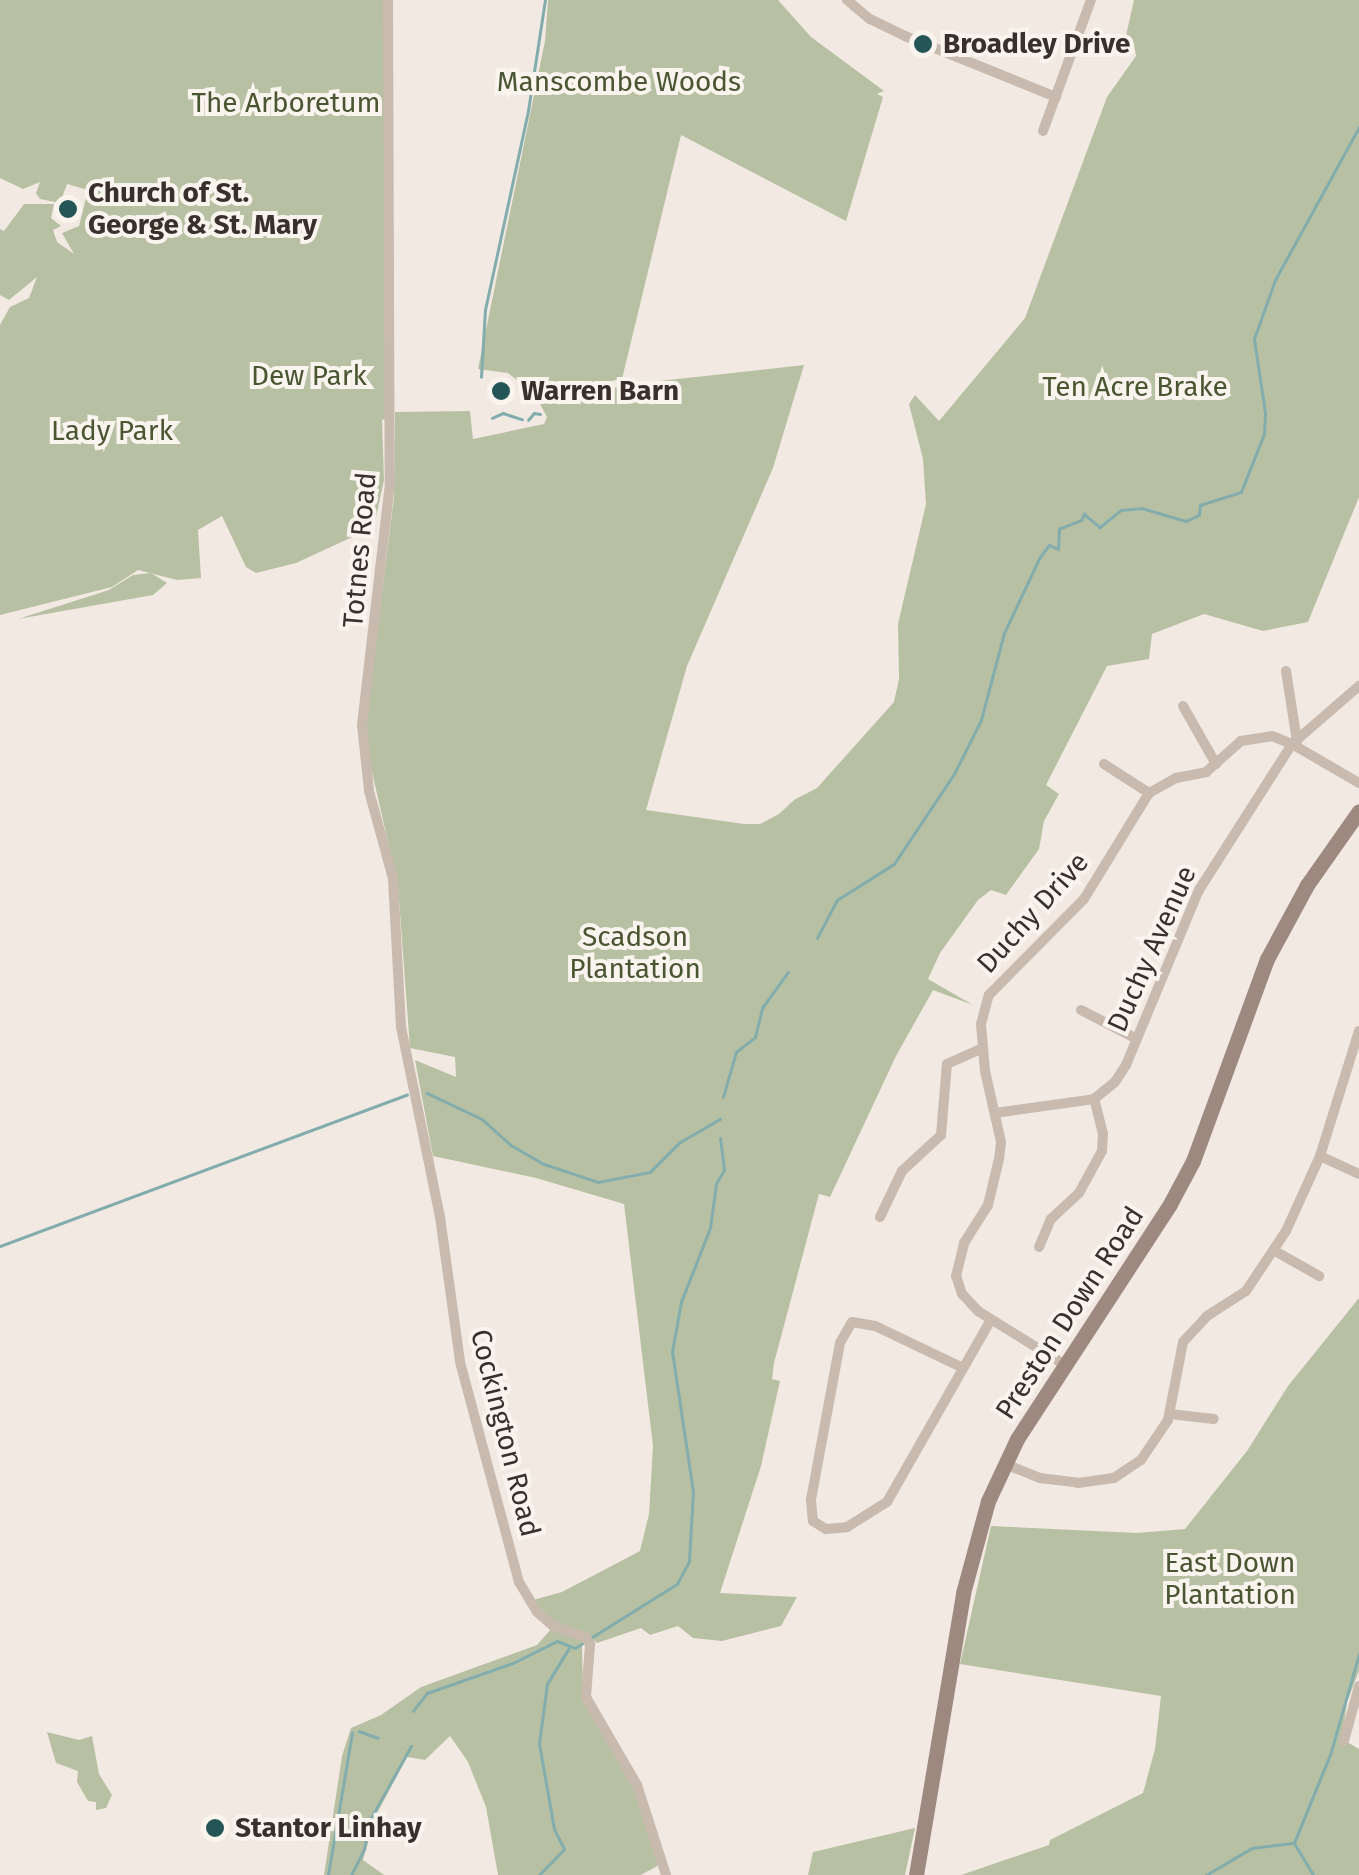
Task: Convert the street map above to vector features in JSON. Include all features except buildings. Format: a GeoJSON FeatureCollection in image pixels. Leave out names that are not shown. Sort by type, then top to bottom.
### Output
{"type":"FeatureCollection","features":[{"type":"Feature","properties":{"kind":"street","name":"Totnes Road"},"geometry":{"type":"LineString","coordinates":[[388,0],[390,483],[362,725],[369,790],[392,870],[401,1027],[416,1098]]}},
{"type":"Feature","properties":{"kind":"street"},"geometry":{"type":"LineString","coordinates":[[846,0],[870,19],[905,36],[1056,97]]}},
{"type":"Feature","properties":{"kind":"street"},"geometry":{"type":"LineString","coordinates":[[1043,131],[1092,0]]}},
{"type":"Feature","properties":{"kind":"street"},"geometry":{"type":"LineString","coordinates":[[1286,671],[1295,742]]}},
{"type":"Feature","properties":{"kind":"street"},"geometry":{"type":"LineString","coordinates":[[1295,742],[1359,686]]}},
{"type":"Feature","properties":{"kind":"street"},"geometry":{"type":"LineString","coordinates":[[1183,706],[1216,764]]}},
{"type":"Feature","properties":{"kind":"street"},"geometry":{"type":"LineString","coordinates":[[1104,764],[1149,792],[1216,764],[1241,741],[1272,736],[1295,742],[1359,783]]}},
{"type":"Feature","properties":{"kind":"street","name":"Duchy Avenue"},"geometry":{"type":"LineString","coordinates":[[1094,1099],[1126,1065],[1198,890],[1295,742]]}},
{"type":"Feature","properties":{"kind":"street","name":"Duchy Drive"},"geometry":{"type":"LineString","coordinates":[[1065,1365],[990,1320],[962,1294],[956,1276],[964,1243],[988,1204],[1001,1142],[981,1024],[990,995],[1084,899],[1149,792]]}},
{"type":"Feature","properties":{"kind":"street","name":"Preston Down Road"},"geometry":{"type":"LineString","coordinates":[[916,1875],[964,1593],[980,1526],[1004,1464],[1170,1204],[1193,1161],[1272,948],[1307,885],[1359,810]]}},
{"type":"Feature","properties":{"kind":"street"},"geometry":{"type":"LineString","coordinates":[[1082,1010],[1135,1038]]}},
{"type":"Feature","properties":{"kind":"street"},"geometry":{"type":"LineString","coordinates":[[1004,1464],[1040,1478],[1098,1483],[1141,1460],[1170,1414],[1183,1342],[1208,1316],[1246,1291],[1275,1252],[1320,1156],[1359,1031]]}},
{"type":"Feature","properties":{"kind":"street"},"geometry":{"type":"LineString","coordinates":[[880,1217],[902,1171],[940,1134],[947,1064],[983,1048]]}},
{"type":"Feature","properties":{"kind":"street","name":"Cockington Road"},"geometry":{"type":"LineString","coordinates":[[416,1098],[440,1216],[460,1362],[519,1582],[536,1612],[553,1626],[576,1632],[590,1644],[586,1697],[637,1785],[666,1875]]}},
{"type":"Feature","properties":{"kind":"street"},"geometry":{"type":"LineString","coordinates":[[995,1113],[1094,1099],[1102,1151],[1080,1194],[1051,1219],[1040,1247]]}},
{"type":"Feature","properties":{"kind":"street"},"geometry":{"type":"LineString","coordinates":[[1320,1156],[1359,1174]]}},
{"type":"Feature","properties":{"kind":"street"},"geometry":{"type":"LineString","coordinates":[[1275,1252],[1319,1276]]}},
{"type":"Feature","properties":{"kind":"street"},"geometry":{"type":"LineString","coordinates":[[961,1367],[875,1326],[852,1322],[840,1343],[811,1500],[814,1520],[826,1529],[847,1527],[887,1502],[990,1320]]}},
{"type":"Feature","properties":{"kind":"street"},"geometry":{"type":"LineString","coordinates":[[1170,1414],[1214,1419]]}},
{"type":"Feature","properties":{"kind":"street"},"geometry":{"type":"LineString","coordinates":[[1344,1741],[1359,1686]]}},
{"type":"Feature","properties":{"kind":"green space"},"geometry":{"type":"Polygon","coordinates":[[[0,0],[388,0],[391,417],[382,420],[384,480],[374,527],[296,563],[256,573],[246,567],[222,516],[198,530],[201,578],[177,580],[138,570],[112,587],[0,615],[0,325],[10,307],[29,298],[37,277],[9,300],[0,295],[0,229],[4,231],[24,204],[54,204],[51,218],[61,226],[53,230],[57,242],[74,254],[62,233],[79,226],[88,190],[67,184],[60,203],[40,199],[36,193],[40,182],[23,189],[0,178],[0,0]]]}},
{"type":"Feature","properties":{"kind":"green space","name":"Manscombe Woods"},"geometry":{"type":"Polygon","coordinates":[[[548,0],[778,0],[811,37],[884,91],[877,94],[883,97],[846,221],[681,135],[622,379],[536,395],[508,373],[478,369],[545,41],[548,0]]]}},
{"type":"Feature","properties":{"kind":"green space"},"geometry":{"type":"Polygon","coordinates":[[[1134,0],[1359,0],[1359,497],[1308,622],[1263,631],[1204,614],[1152,634],[1149,659],[1107,666],[1046,785],[1059,794],[1044,821],[1039,849],[1006,895],[991,890],[978,900],[940,953],[928,979],[973,1005],[933,990],[896,1056],[830,1197],[819,1194],[774,1363],[772,1379],[780,1381],[761,1466],[720,1593],[797,1597],[781,1626],[722,1641],[693,1638],[678,1626],[650,1635],[641,1628],[597,1643],[587,1634],[554,1623],[533,1600],[562,1592],[640,1551],[649,1514],[653,1446],[624,1204],[536,1178],[433,1156],[415,1060],[456,1077],[455,1057],[410,1048],[398,886],[367,750],[367,716],[394,496],[395,412],[470,411],[473,439],[544,424],[547,417],[540,404],[632,384],[804,365],[773,468],[687,666],[646,810],[744,824],[760,824],[779,814],[794,800],[817,788],[894,702],[899,679],[898,624],[926,504],[923,459],[909,404],[915,395],[939,421],[1025,318],[1107,97],[1136,56],[1134,44],[1125,40],[1134,0]]]}},
{"type":"Feature","properties":{"kind":"green space"},"geometry":{"type":"Polygon","coordinates":[[[151,573],[167,583],[153,595],[18,619],[109,590],[133,575],[151,573]]]}},
{"type":"Feature","properties":{"kind":"green space","name":"East Down Plantation"},"geometry":{"type":"Polygon","coordinates":[[[1359,1298],[1359,1671],[1347,1702],[1342,1739],[1359,1749],[1359,1875],[961,1875],[1049,1845],[1050,1840],[1143,1793],[1155,1749],[1161,1696],[960,1664],[991,1526],[1137,1533],[1185,1529],[1247,1451],[1288,1386],[1359,1298]]]}},
{"type":"Feature","properties":{"kind":"green space"},"geometry":{"type":"Polygon","coordinates":[[[552,1628],[582,1639],[583,1697],[635,1786],[659,1865],[641,1875],[498,1875],[486,1807],[468,1762],[450,1736],[425,1760],[407,1757],[375,1817],[363,1860],[384,1875],[324,1875],[342,1756],[351,1728],[381,1715],[421,1687],[537,1645],[552,1628]]]}},
{"type":"Feature","properties":{"kind":"green space"},"geometry":{"type":"Polygon","coordinates":[[[47,1732],[79,1740],[92,1736],[99,1774],[112,1795],[106,1808],[96,1810],[96,1802],[88,1801],[77,1782],[78,1771],[56,1763],[47,1732]]]}},
{"type":"Feature","properties":{"kind":"green space"},"geometry":{"type":"Polygon","coordinates":[[[915,1828],[905,1875],[808,1875],[813,1852],[915,1828]]]}},
{"type":"Feature","properties":{"kind":"waterway"},"geometry":{"type":"LineString","coordinates":[[481,377],[485,310],[528,111],[545,0]]}},
{"type":"Feature","properties":{"kind":"waterway"},"geometry":{"type":"LineString","coordinates":[[817,938],[837,900],[894,864],[954,774],[981,720],[1004,633],[1040,557],[1049,545],[1058,549],[1059,529],[1081,520],[1084,514],[1100,527],[1121,510],[1142,508],[1186,521],[1199,515],[1200,505],[1241,492],[1264,434],[1265,413],[1254,339],[1275,280],[1359,127]]}},
{"type":"Feature","properties":{"kind":"waterway"},"geometry":{"type":"LineString","coordinates":[[492,418],[503,413],[522,419]]}},
{"type":"Feature","properties":{"kind":"waterway"},"geometry":{"type":"LineString","coordinates":[[528,420],[534,413],[540,414]]}},
{"type":"Feature","properties":{"kind":"waterway"},"geometry":{"type":"LineString","coordinates":[[723,1097],[736,1052],[755,1037],[762,1008],[788,972]]}},
{"type":"Feature","properties":{"kind":"waterway"},"geometry":{"type":"LineString","coordinates":[[427,1093],[482,1119],[511,1145],[544,1164],[598,1182],[650,1172],[680,1142],[720,1119]]}},
{"type":"Feature","properties":{"kind":"waterway"},"geometry":{"type":"LineString","coordinates":[[0,1246],[407,1095]]}},
{"type":"Feature","properties":{"kind":"waterway"},"geometry":{"type":"LineString","coordinates":[[589,1639],[677,1584],[689,1561],[693,1492],[672,1352],[681,1302],[710,1228],[716,1184],[724,1170],[720,1138]]}},
{"type":"Feature","properties":{"kind":"waterway"},"geometry":{"type":"LineString","coordinates":[[413,1711],[427,1693],[513,1663],[557,1641],[575,1648],[583,1643]]}},
{"type":"Feature","properties":{"kind":"waterway"},"geometry":{"type":"LineString","coordinates":[[539,1875],[564,1849],[554,1829],[539,1744],[547,1684],[569,1648]]}},
{"type":"Feature","properties":{"kind":"waterway"},"geometry":{"type":"LineString","coordinates":[[1313,1875],[1294,1843],[1330,1755],[1359,1654]]}},
{"type":"Feature","properties":{"kind":"waterway"},"geometry":{"type":"LineString","coordinates":[[359,1731],[378,1738]]}},
{"type":"Feature","properties":{"kind":"waterway"},"geometry":{"type":"LineString","coordinates":[[328,1875],[352,1733]]}},
{"type":"Feature","properties":{"kind":"waterway"},"geometry":{"type":"LineString","coordinates":[[351,1875],[364,1849],[371,1818],[411,1746]]}},
{"type":"Feature","properties":{"kind":"waterway"},"geometry":{"type":"LineString","coordinates":[[1206,1875],[1252,1848],[1293,1843]]}},
{"type":"Feature","properties":{"kind":"place","name":"Broadley Drive"},"geometry":{"type":"Point","coordinates":[923,44]}},
{"type":"Feature","properties":{"kind":"place","name":"Church of St. George & St. Mary"},"geometry":{"type":"Point","coordinates":[68,209]}},
{"type":"Feature","properties":{"kind":"place","name":"Warren Barn"},"geometry":{"type":"Point","coordinates":[501,391]}},
{"type":"Feature","properties":{"kind":"place","name":"Stantor Linhay"},"geometry":{"type":"Point","coordinates":[215,1828]}},
{"type":"Feature","properties":{"kind":"park label","name":"The Arboretum"},"geometry":{"type":"Point","coordinates":[286,103]}},
{"type":"Feature","properties":{"kind":"park label","name":"Dew Park"},"geometry":{"type":"Point","coordinates":[309,376]}},
{"type":"Feature","properties":{"kind":"park label","name":"Ten Acre Brake"},"geometry":{"type":"Point","coordinates":[1135,387]}},
{"type":"Feature","properties":{"kind":"park label","name":"Lady Park"},"geometry":{"type":"Point","coordinates":[112,431]}},
{"type":"Feature","properties":{"kind":"park label","name":"Scadson Plantation"},"geometry":{"type":"Point","coordinates":[635,953]}}]}
